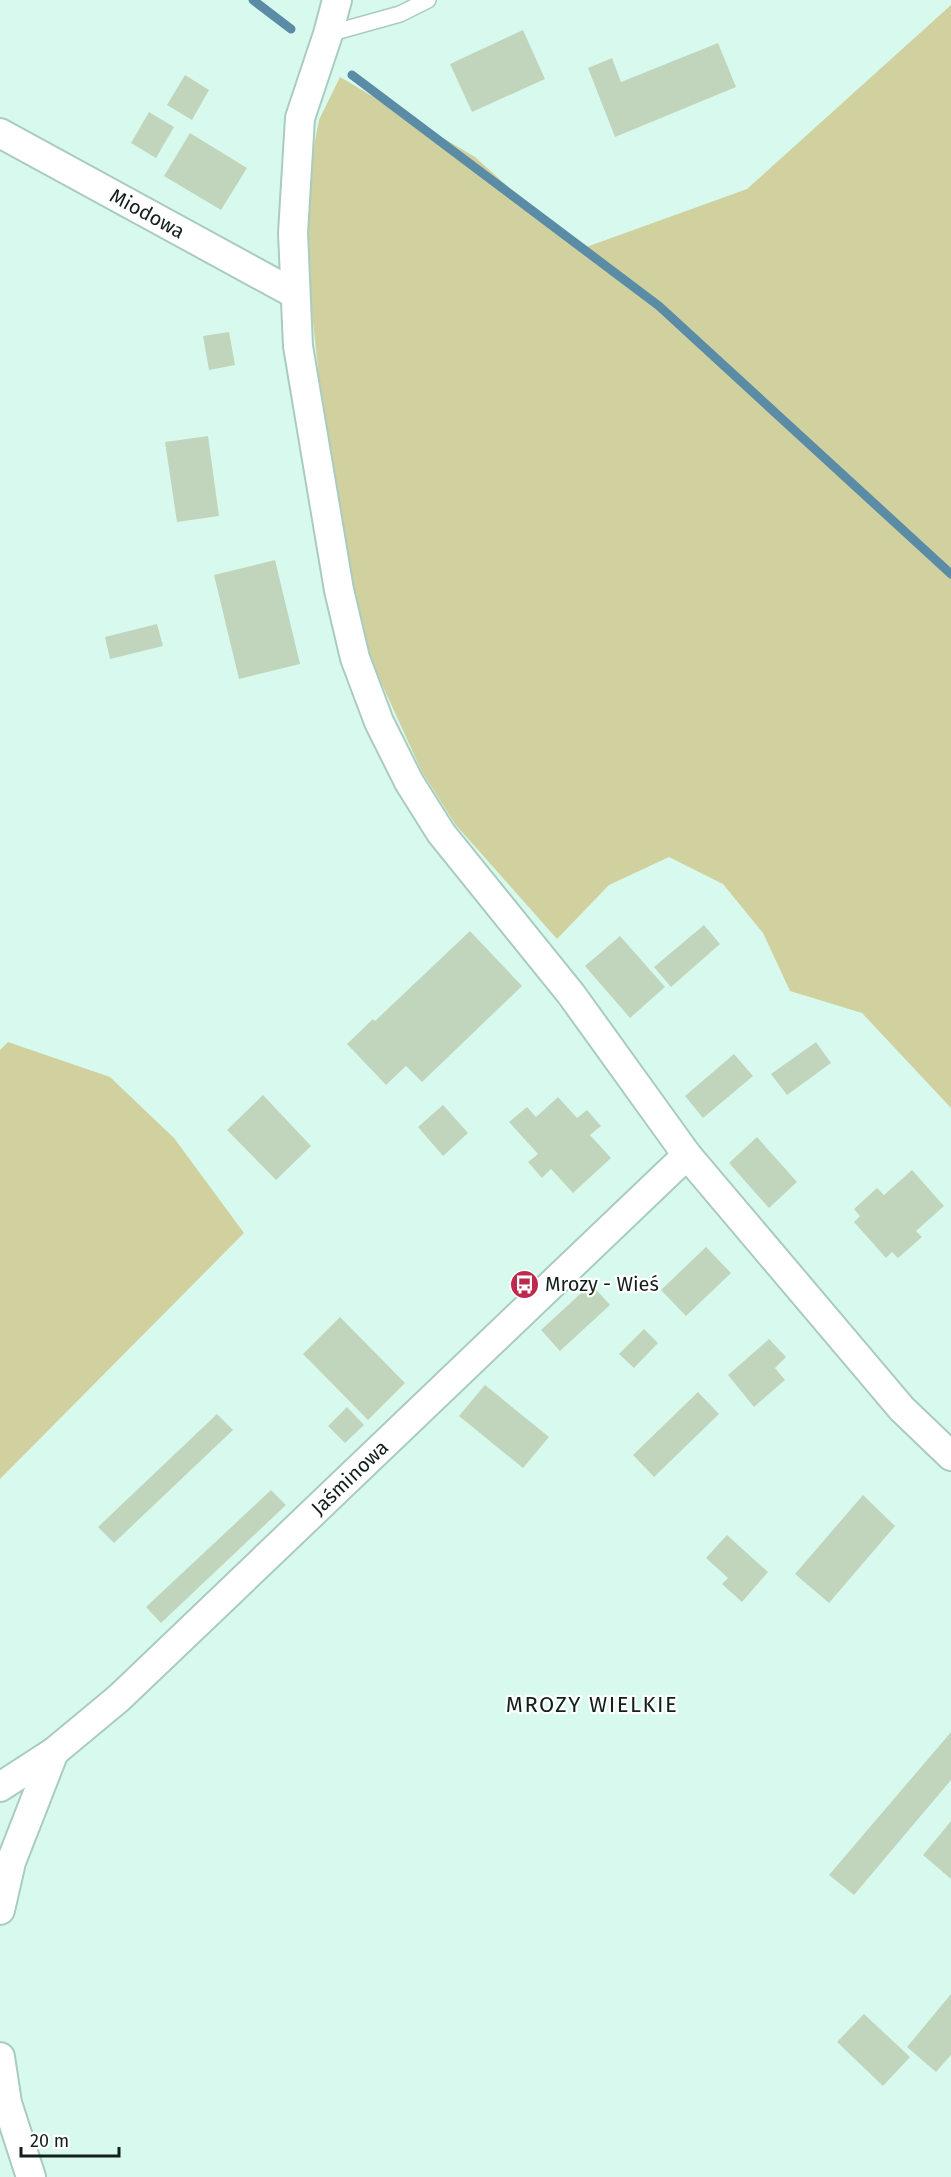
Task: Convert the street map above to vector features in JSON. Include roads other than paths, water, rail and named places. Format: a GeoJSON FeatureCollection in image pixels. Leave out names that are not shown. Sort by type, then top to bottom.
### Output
{"type":"FeatureCollection","features":[{"type":"Feature","properties":{"kind":"street"},"geometry":{"type":"LineString","coordinates":[[337,0],[300,118],[293,233],[298,346],[339,590],[355,658],[379,722],[409,782],[441,833],[571,994],[687,1155],[902,1409],[951,1456]]}},
{"type":"Feature","properties":{"kind":"street","name":"Miodowa"},"geometry":{"type":"LineString","coordinates":[[0,133],[295,294]]}},
{"type":"Feature","properties":{"kind":"street","name":"Jaśminowa"},"geometry":{"type":"LineString","coordinates":[[0,1786],[54,1752],[119,1698],[687,1155]]}},
{"type":"Feature","properties":{"kind":"street"},"geometry":{"type":"LineString","coordinates":[[0,1910],[11,1862],[54,1752]]}},
{"type":"Feature","properties":{"kind":"street"},"geometry":{"type":"LineString","coordinates":[[0,2057],[7,2103],[31,2177]]}},
{"type":"Feature","properties":{"kind":"lane"},"geometry":{"type":"LineString","coordinates":[[328,34],[400,14],[428,0]]}},
{"type":"Feature","properties":{"kind":"waterway"},"geometry":{"type":"LineString","coordinates":[[253,0],[291,29]]}},
{"type":"Feature","properties":{"kind":"waterway"},"geometry":{"type":"LineString","coordinates":[[352,75],[659,306],[951,574]]}},
{"type":"Feature","properties":{"kind":"place","name":"Mrozy - Wieś"},"geometry":{"type":"Point","coordinates":[524,1284]}},
{"type":"Feature","properties":{"kind":"district","name":"MROZY WIELKIE"},"geometry":{"type":"Point","coordinates":[592,1704]}}]}
